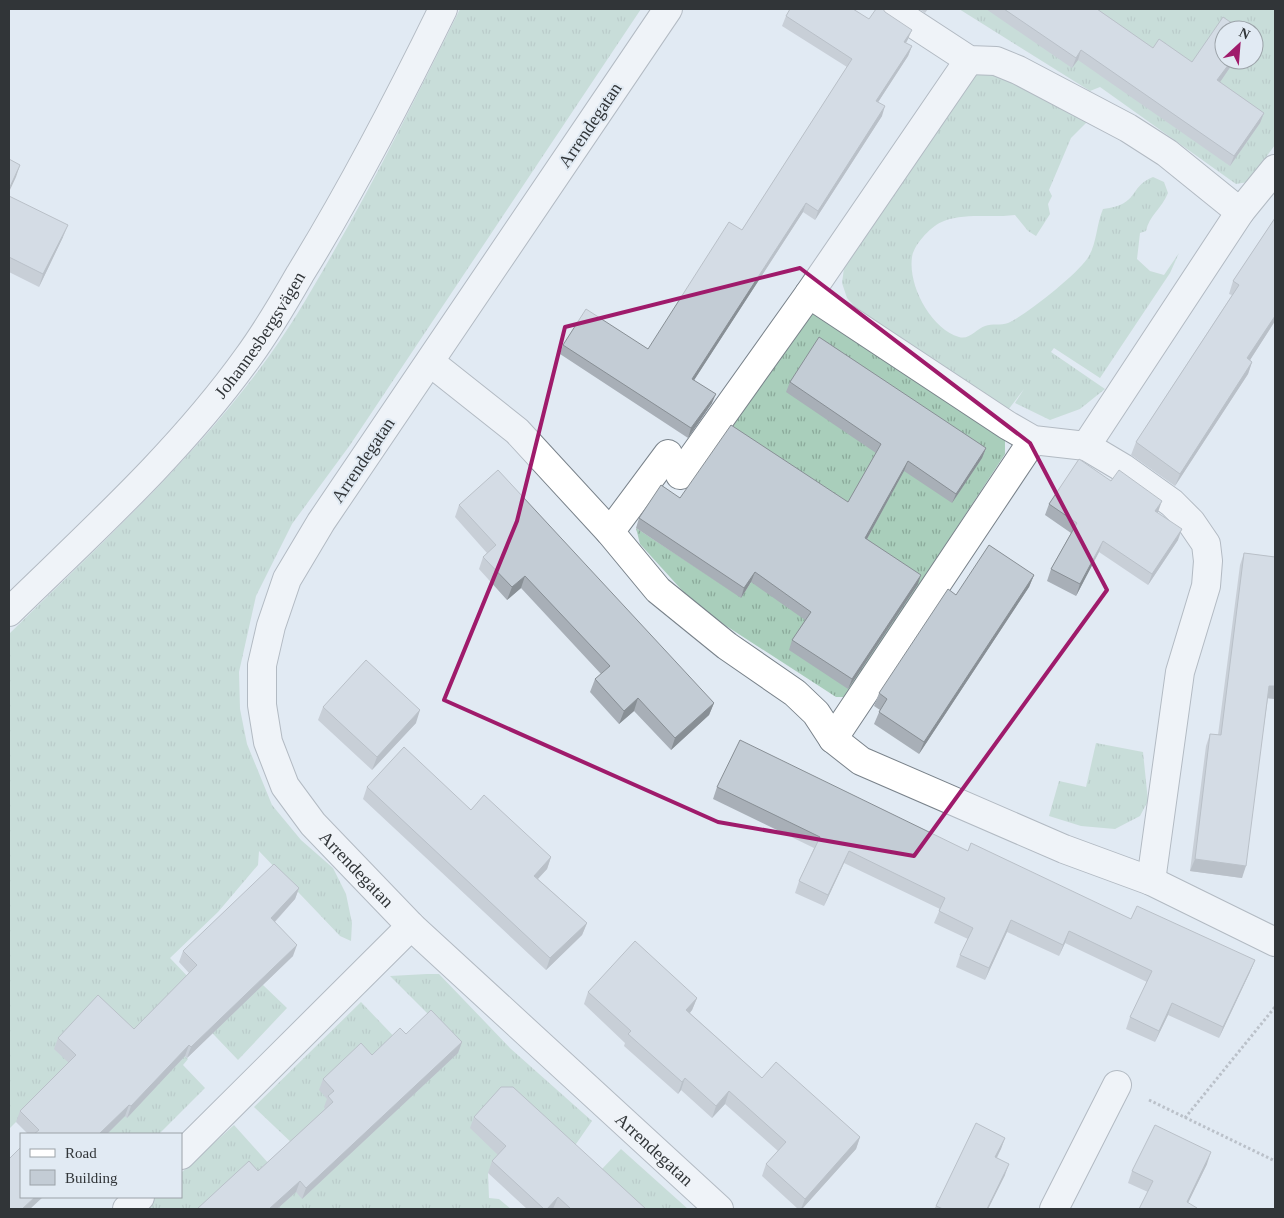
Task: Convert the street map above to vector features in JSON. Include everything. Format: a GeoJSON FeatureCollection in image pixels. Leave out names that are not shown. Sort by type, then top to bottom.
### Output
{"type":"FeatureCollection","features":[{"type":"Feature","properties":{"kind":"street","name":"Johannesbergsvägen"},"geometry":{"type":"LineString","coordinates":[[9,612],[149,474],[197,421],[248,357],[326,232],[405,86],[443,9]]}},
{"type":"Feature","properties":{"kind":"street","name":"Arrendegatan"},"geometry":{"type":"LineString","coordinates":[[668,9],[321,522],[288,579],[271,626],[262,664],[262,705],[268,742],[285,786],[312,824],[411,926],[719,1209]]}},
{"type":"Feature","properties":{"kind":"street"},"geometry":{"type":"LineString","coordinates":[[891,9],[968,60],[996,61],[1018,70],[1128,128],[1167,153],[1240,212]]}},
{"type":"Feature","properties":{"kind":"street"},"geometry":{"type":"LineString","coordinates":[[610,532],[674,465],[809,294],[968,60]]}},
{"type":"Feature","properties":{"kind":"street"},"geometry":{"type":"LineString","coordinates":[[1086,446],[1240,212],[1275,169]]}},
{"type":"Feature","properties":{"kind":"street"},"geometry":{"type":"LineString","coordinates":[[809,294],[1007,426],[1033,440],[1086,446],[1123,468],[1172,503],[1191,522],[1206,544],[1206,586],[1180,672],[1152,881]]}},
{"type":"Feature","properties":{"kind":"street"},"geometry":{"type":"LineString","coordinates":[[430,362],[517,431],[610,532],[658,590],[727,646],[796,693],[816,713],[833,739],[861,761],[1046,842],[1152,881],[1275,942]]}},
{"type":"Feature","properties":{"kind":"street"},"geometry":{"type":"LineString","coordinates":[[833,739],[1033,440]]}},
{"type":"Feature","properties":{"kind":"street"},"geometry":{"type":"LineString","coordinates":[[182,1154],[411,926]]}},
{"type":"Feature","properties":{"kind":"street"},"geometry":{"type":"LineString","coordinates":[[1054,1209],[1117,1085]]}},
{"type":"Feature","properties":{"kind":"street"},"geometry":{"type":"LineString","coordinates":[[127,1209],[139,1198]]}},
{"type":"Feature","properties":{"kind":"path"},"geometry":{"type":"LineString","coordinates":[[1185,1118],[1275,1007]]}},
{"type":"Feature","properties":{"kind":"path"},"geometry":{"type":"LineString","coordinates":[[1117,1085],[1275,1161]]}},
{"type":"Feature","properties":{"kind":"highlighted area"},"geometry":{"type":"Polygon","coordinates":[[[800,268],[1030,443],[1107,590],[914,856],[718,822],[444,700],[517,521],[565,327],[800,268]]]}},
{"type":"Feature","properties":{"kind":"green space"},"geometry":{"type":"Polygon","coordinates":[[[460,9],[641,9],[350,445],[292,524],[256,596],[239,672],[240,709],[247,744],[272,805],[301,840],[333,868],[346,894],[352,923],[351,941],[340,936],[259,851],[258,865],[218,912],[170,958],[190,979],[263,985],[287,1008],[238,1060],[174,993],[150,1021],[188,1059],[183,1065],[205,1088],[160,1133],[99,1133],[40,1098],[9,1129],[9,634],[172,472],[203,438],[271,354],[306,300],[397,135],[460,9]]]}},
{"type":"Feature","properties":{"kind":"green space"},"geometry":{"type":"Polygon","coordinates":[[[959,9],[1275,9],[1275,145],[1248,182],[1236,184],[1100,87],[1090,91],[959,9]]]}},
{"type":"Feature","properties":{"kind":"green space"},"geometry":{"type":"Polygon","coordinates":[[[978,65],[1099,120],[1087,122],[1071,138],[1049,190],[1052,196],[1048,204],[1050,214],[1036,236],[1028,231],[1015,215],[970,216],[939,223],[916,246],[912,257],[912,268],[917,292],[930,315],[948,332],[963,338],[970,336],[982,327],[1005,324],[1016,319],[1062,284],[1087,259],[1093,248],[1103,209],[1115,207],[1129,200],[1145,181],[1153,177],[1164,182],[1168,193],[1150,221],[1146,231],[1140,233],[1137,259],[1150,271],[1164,275],[1179,253],[1170,273],[1100,378],[1054,348],[1051,352],[1105,389],[1080,409],[1050,420],[1015,403],[1024,389],[1008,410],[856,308],[847,298],[842,283],[844,268],[858,244],[978,65]]]}},
{"type":"Feature","properties":{"kind":"green space"},"geometry":{"type":"Polygon","coordinates":[[[822,314],[1005,436],[1005,454],[844,697],[836,697],[714,618],[689,598],[640,544],[636,528],[741,597],[763,565],[725,433],[804,315],[822,314]]]}},
{"type":"Feature","properties":{"kind":"green space"},"geometry":{"type":"Polygon","coordinates":[[[1096,743],[1143,752],[1148,801],[1140,816],[1115,829],[1081,826],[1049,816],[1059,781],[1086,787],[1096,743]]]}},
{"type":"Feature","properties":{"kind":"green space"},"geometry":{"type":"Polygon","coordinates":[[[439,974],[511,1049],[592,1121],[569,1154],[502,1158],[488,1173],[489,1198],[499,1199],[511,1209],[141,1209],[154,1198],[182,1198],[182,1172],[234,1125],[271,1166],[295,1146],[254,1107],[361,1002],[402,1045],[427,1021],[427,1013],[390,976],[439,974]]]}},
{"type":"Feature","properties":{"kind":"green space"},"geometry":{"type":"Polygon","coordinates":[[[621,1149],[688,1209],[564,1209],[621,1149]]]}},
{"type":"Feature","properties":{"kind":"building"},"geometry":{"type":"Polygon","coordinates":[[[790,9],[853,9],[869,19],[876,9],[883,9],[912,30],[904,42],[912,46],[876,101],[885,106],[818,211],[806,203],[692,379],[716,394],[691,428],[563,345],[586,309],[648,349],[729,222],[742,230],[852,59],[786,16],[790,9]]]}},
{"type":"Feature","properties":{"kind":"building"},"geometry":{"type":"Polygon","coordinates":[[[1004,9],[1097,9],[1153,48],[1159,39],[1192,62],[1214,30],[1214,70],[1224,70],[1217,80],[1264,113],[1234,156],[1081,50],[1076,58],[1004,9]]]}},
{"type":"Feature","properties":{"kind":"building"},"geometry":{"type":"Polygon","coordinates":[[[9,159],[20,165],[9,189],[9,159]]]}},
{"type":"Feature","properties":{"kind":"building"},"geometry":{"type":"Polygon","coordinates":[[[9,196],[68,225],[43,274],[9,257],[9,196]]]}},
{"type":"Feature","properties":{"kind":"building"},"geometry":{"type":"Polygon","coordinates":[[[1275,218],[1275,316],[1247,358],[1252,362],[1180,474],[1136,442],[1239,285],[1233,281],[1275,218]]]}},
{"type":"Feature","properties":{"kind":"building"},"geometry":{"type":"Polygon","coordinates":[[[819,337],[986,448],[956,494],[908,461],[865,538],[921,575],[852,679],[792,640],[811,612],[755,572],[744,588],[639,518],[661,485],[680,498],[731,425],[848,502],[881,444],[790,382],[819,337]]]}},
{"type":"Feature","properties":{"kind":"building"},"geometry":{"type":"Polygon","coordinates":[[[1079,459],[1111,481],[1119,470],[1162,501],[1155,511],[1182,529],[1152,574],[1103,541],[1080,584],[1051,569],[1077,523],[1049,504],[1079,459]]]}},
{"type":"Feature","properties":{"kind":"building"},"geometry":{"type":"Polygon","coordinates":[[[498,470],[714,703],[675,738],[638,698],[624,711],[595,679],[610,666],[525,576],[512,587],[483,557],[496,545],[459,505],[498,470]]]}},
{"type":"Feature","properties":{"kind":"building"},"geometry":{"type":"Polygon","coordinates":[[[989,545],[1034,575],[924,742],[879,712],[887,699],[879,693],[948,589],[956,595],[989,545]]]}},
{"type":"Feature","properties":{"kind":"building"},"geometry":{"type":"Polygon","coordinates":[[[1244,553],[1275,557],[1275,686],[1269,686],[1246,866],[1195,859],[1210,734],[1221,735],[1244,553]]]}},
{"type":"Feature","properties":{"kind":"building"},"geometry":{"type":"Polygon","coordinates":[[[366,660],[420,710],[377,757],[323,707],[366,660]]]}},
{"type":"Feature","properties":{"kind":"building"},"geometry":{"type":"Polygon","coordinates":[[[740,740],[968,851],[971,843],[1131,919],[1137,906],[1255,960],[1223,1027],[1172,1003],[1159,1031],[1130,1017],[1152,971],[1069,931],[1063,945],[1011,920],[989,968],[960,955],[973,928],[939,911],[945,898],[849,851],[828,895],[799,881],[820,837],[717,787],[740,740]]]}},
{"type":"Feature","properties":{"kind":"building"},"geometry":{"type":"Polygon","coordinates":[[[404,747],[471,810],[484,795],[551,857],[534,876],[587,923],[550,958],[367,787],[404,747]]]}},
{"type":"Feature","properties":{"kind":"building"},"geometry":{"type":"Polygon","coordinates":[[[274,864],[299,888],[271,918],[297,945],[191,1047],[189,1045],[131,1106],[129,1105],[100,1133],[35,1133],[39,1130],[20,1111],[76,1055],[58,1038],[98,995],[134,1029],[197,965],[183,951],[274,864]]]}},
{"type":"Feature","properties":{"kind":"building"},"geometry":{"type":"Polygon","coordinates":[[[635,941],[697,998],[686,1010],[762,1078],[776,1062],[860,1137],[805,1199],[766,1164],[786,1142],[729,1091],[716,1106],[685,1078],[682,1082],[628,1034],[631,1031],[588,992],[635,941]]]}},
{"type":"Feature","properties":{"kind":"building"},"geometry":{"type":"Polygon","coordinates":[[[431,1010],[462,1042],[306,1188],[300,1181],[269,1209],[197,1209],[249,1161],[258,1171],[333,1102],[328,1096],[334,1091],[323,1079],[361,1043],[372,1055],[400,1028],[406,1034],[431,1010]]]}},
{"type":"Feature","properties":{"kind":"building"},"geometry":{"type":"Polygon","coordinates":[[[501,1087],[513,1087],[646,1209],[571,1209],[558,1197],[547,1209],[544,1209],[492,1161],[506,1146],[474,1117],[501,1087]]]}},
{"type":"Feature","properties":{"kind":"building"},"geometry":{"type":"Polygon","coordinates":[[[976,1123],[1005,1138],[995,1157],[1009,1164],[987,1209],[943,1209],[936,1206],[976,1123]]]}},
{"type":"Feature","properties":{"kind":"building"},"geometry":{"type":"Polygon","coordinates":[[[1155,1125],[1211,1152],[1187,1202],[1197,1209],[1139,1209],[1153,1181],[1132,1171],[1155,1125]]]}},
{"type":"Feature","properties":{"kind":"building"},"geometry":{"type":"Polygon","coordinates":[[[20,1148],[20,1198],[34,1198],[22,1209],[9,1209],[9,1159],[20,1148]]]}}]}
